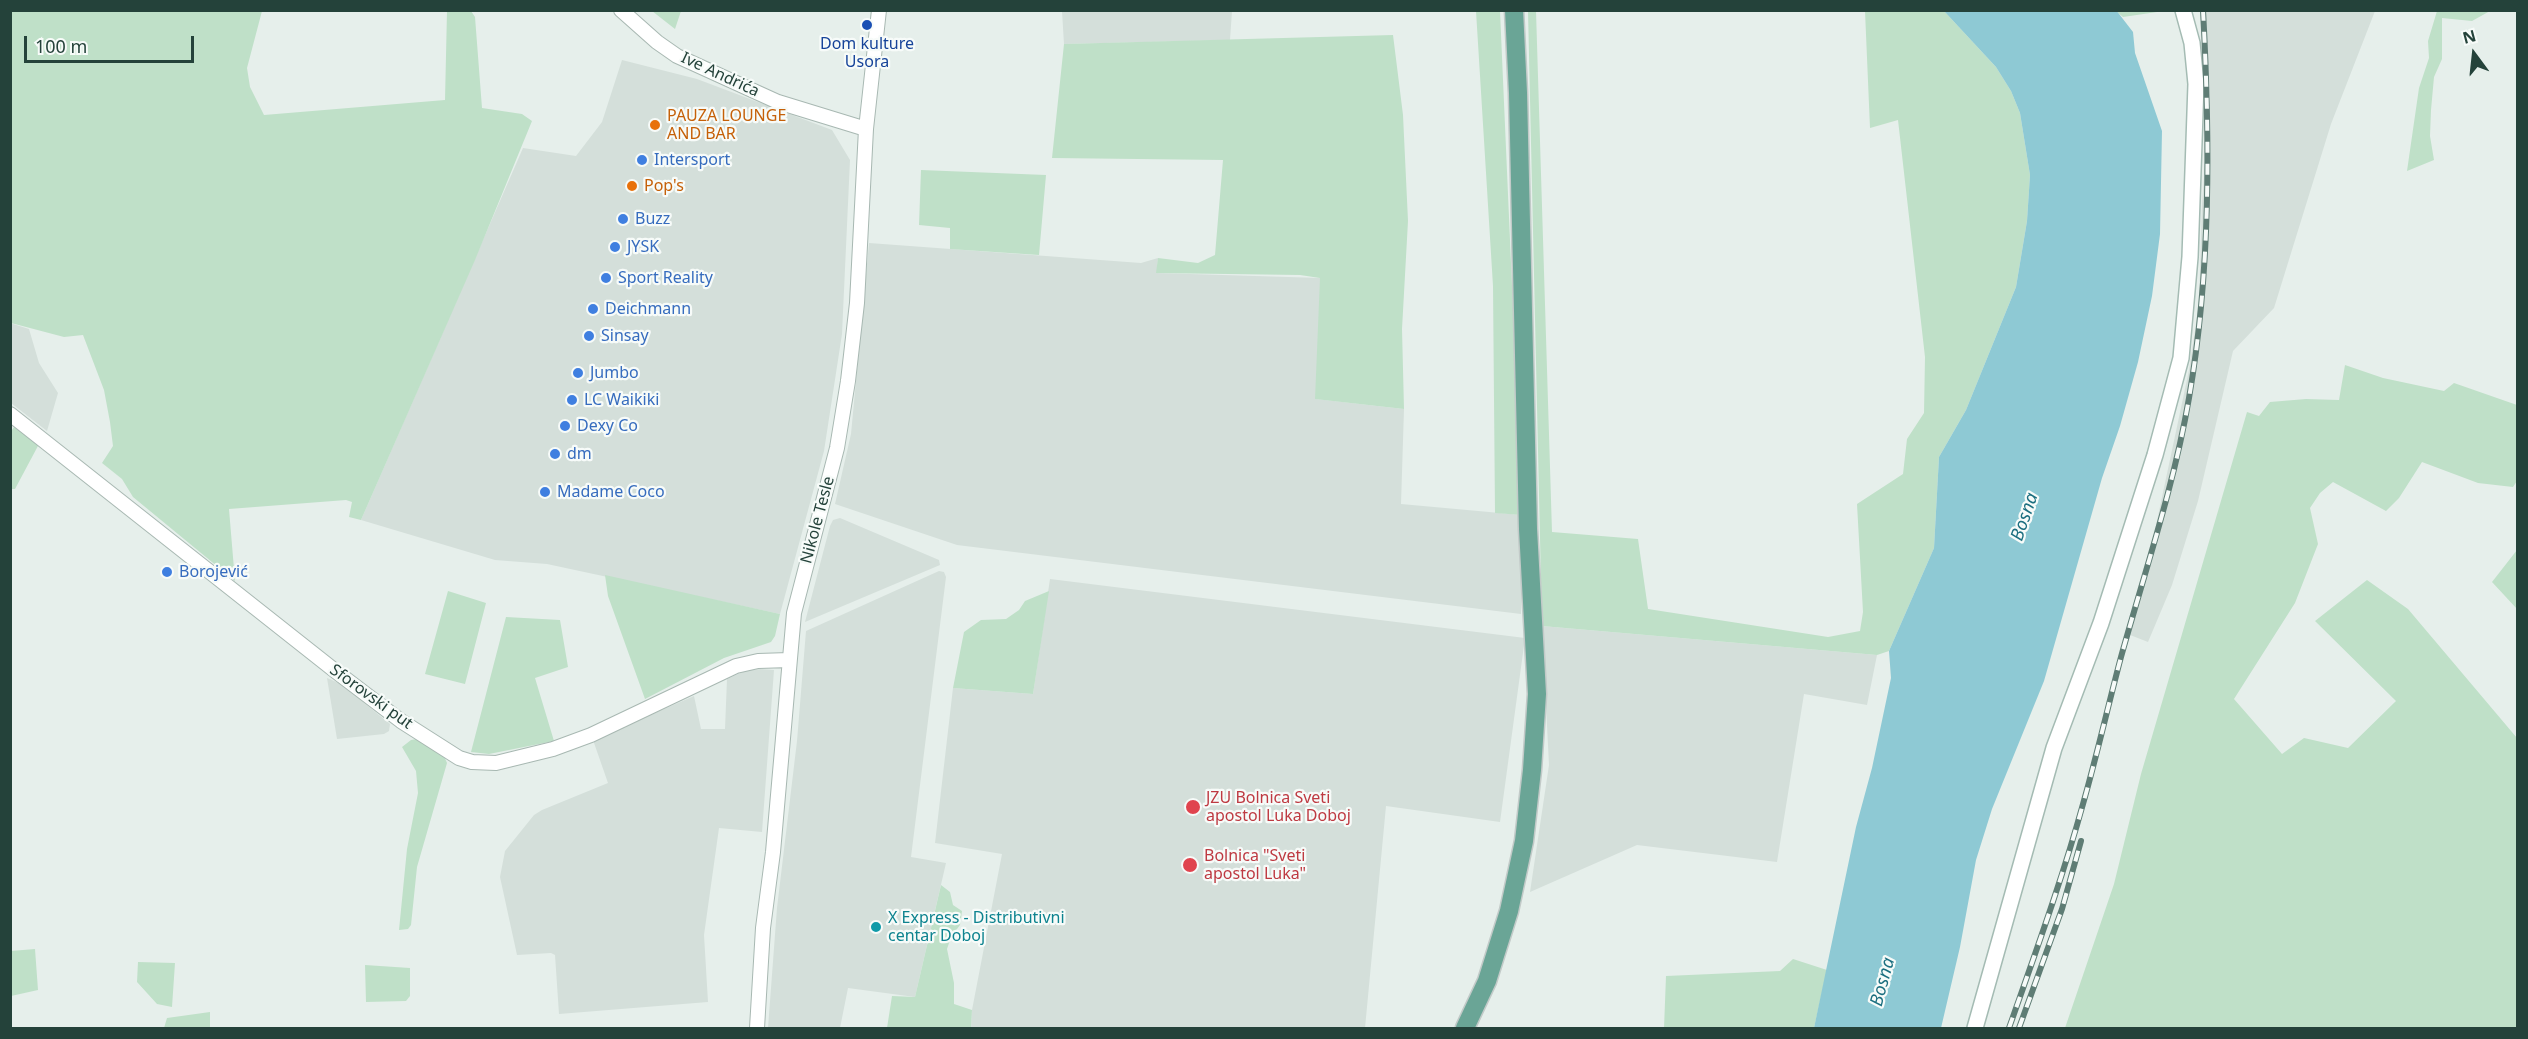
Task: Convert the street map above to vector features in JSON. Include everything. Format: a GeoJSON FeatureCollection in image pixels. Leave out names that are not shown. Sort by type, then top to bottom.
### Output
{"type":"FeatureCollection","features":[{"type":"Feature","properties":{"kind":"main road"},"geometry":{"type":"LineString","coordinates":[[1465,1029],[1487,981],[1509,911],[1524,841],[1537,693],[1529,540],[1514,10]]}},
{"type":"Feature","properties":{"kind":"main road"},"geometry":{"type":"LineString","coordinates":[[1975,1029],[2054,748],[2102,623],[2156,455],[2181,358],[2190,257],[2196,134],[2196,84],[2192,43],[2183,10]]}},
{"type":"Feature","properties":{"kind":"street","name":"Ive Andrića"},"geometry":{"type":"LineString","coordinates":[[621,10],[657,42],[677,56],[778,102],[866,129]]}},
{"type":"Feature","properties":{"kind":"street","name":"Nikole Tesle"},"geometry":{"type":"LineString","coordinates":[[757,1029],[763,928],[773,852],[794,613],[837,448],[848,381],[857,303],[866,129],[879,10]]}},
{"type":"Feature","properties":{"kind":"street","name":"Sforovski put"},"geometry":{"type":"LineString","coordinates":[[10,414],[334,670],[401,720],[459,758],[472,762],[496,763],[553,750],[591,735],[736,666],[758,661],[789,660]]}},
{"type":"Feature","properties":{"kind":"shaded area"},"geometry":{"type":"Polygon","coordinates":[[[1062,11],[1232,11],[1230,40],[1064,44],[1062,11]]]}},
{"type":"Feature","properties":{"kind":"shaded area"},"geometry":{"type":"Polygon","coordinates":[[[2205,11],[2375,11],[2331,124],[2274,308],[2233,351],[2198,501],[2172,585],[2148,642],[2125,633],[2151,549],[2189,370],[2199,304],[2202,204],[2210,96],[2205,11]]]}},
{"type":"Feature","properties":{"kind":"shaded area"},"geometry":{"type":"Polygon","coordinates":[[[622,60],[697,79],[832,130],[850,160],[842,334],[824,451],[780,614],[547,564],[495,560],[361,520],[523,148],[576,156],[602,122],[622,60]]]}},
{"type":"Feature","properties":{"kind":"shaded area"},"geometry":{"type":"Polygon","coordinates":[[[869,243],[1141,263],[1158,258],[1157,273],[1321,278],[1316,399],[1404,409],[1401,504],[1522,515],[1521,614],[957,545],[835,504],[851,434],[869,243]]]}},
{"type":"Feature","properties":{"kind":"shaded area"},"geometry":{"type":"Polygon","coordinates":[[[10,323],[29,329],[39,363],[58,393],[47,431],[11,403],[10,323]]]}},
{"type":"Feature","properties":{"kind":"shaded area"},"geometry":{"type":"Polygon","coordinates":[[[840,518],[939,560],[940,565],[805,622],[830,526],[833,520],[840,518]]]}},
{"type":"Feature","properties":{"kind":"shaded area"},"geometry":{"type":"Polygon","coordinates":[[[939,571],[944,572],[946,577],[911,857],[946,863],[915,997],[848,988],[840,1028],[768,1028],[777,908],[797,741],[806,631],[939,571]]]}},
{"type":"Feature","properties":{"kind":"shaded area","name":"Bolnica \"Sveti apostol Luka\""},"geometry":{"type":"Polygon","coordinates":[[[1050,579],[1525,638],[1500,822],[1386,806],[1365,1028],[971,1028],[972,1010],[1002,854],[935,843],[953,688],[1033,694],[1050,579]]]}},
{"type":"Feature","properties":{"kind":"shaded area"},"geometry":{"type":"Polygon","coordinates":[[[1542,626],[1877,655],[1867,705],[1804,694],[1777,862],[1637,845],[1530,892],[1549,765],[1542,626]]]}},
{"type":"Feature","properties":{"kind":"shaded area"},"geometry":{"type":"Polygon","coordinates":[[[774,670],[762,832],[719,828],[704,935],[708,1002],[559,1014],[555,955],[551,953],[517,955],[500,877],[505,851],[534,815],[608,783],[593,740],[694,696],[701,729],[725,729],[727,679],[745,671],[774,670]]]}},
{"type":"Feature","properties":{"kind":"shaded area"},"geometry":{"type":"Polygon","coordinates":[[[327,678],[341,684],[390,724],[389,731],[384,734],[337,739],[327,678]]]}},
{"type":"Feature","properties":{"kind":"green space"},"geometry":{"type":"Polygon","coordinates":[[[10,11],[262,11],[247,68],[250,87],[264,115],[445,100],[447,11],[471,11],[475,17],[482,108],[522,114],[532,121],[475,260],[361,520],[349,517],[352,502],[346,500],[229,509],[235,581],[133,497],[122,479],[102,463],[113,446],[110,422],[104,390],[83,335],[64,337],[11,323],[10,11]]]}},
{"type":"Feature","properties":{"kind":"green space"},"geometry":{"type":"Polygon","coordinates":[[[652,11],[681,11],[675,29],[652,11]]]}},
{"type":"Feature","properties":{"kind":"green space"},"geometry":{"type":"Polygon","coordinates":[[[1476,11],[1500,11],[1522,515],[1495,513],[1493,286],[1476,11]]]}},
{"type":"Feature","properties":{"kind":"green space"},"geometry":{"type":"Polygon","coordinates":[[[1528,11],[1536,11],[1552,532],[1638,539],[1648,609],[1828,637],[1860,631],[1863,612],[1857,504],[1903,474],[1907,439],[1924,413],[1925,357],[1898,120],[1870,128],[1865,11],[1944,11],[1996,67],[2011,91],[2020,113],[2030,175],[2027,221],[2016,287],[1966,410],[1939,457],[1934,548],[1889,651],[1877,655],[1542,626],[1528,11]]]}},
{"type":"Feature","properties":{"kind":"green space"},"geometry":{"type":"Polygon","coordinates":[[[2116,11],[2164,11],[2123,17],[2116,11]]]}},
{"type":"Feature","properties":{"kind":"green space"},"geometry":{"type":"Polygon","coordinates":[[[2437,11],[2490,11],[2472,21],[2442,18],[2442,59],[2434,77],[2431,110],[2430,136],[2434,160],[2407,171],[2419,88],[2429,58],[2428,41],[2437,11]]]}},
{"type":"Feature","properties":{"kind":"green space"},"geometry":{"type":"Polygon","coordinates":[[[1393,35],[1403,115],[1408,221],[1402,329],[1404,409],[1315,399],[1320,278],[1300,275],[1156,273],[1158,258],[1198,263],[1215,255],[1223,160],[1052,158],[1064,44],[1393,35]]]}},
{"type":"Feature","properties":{"kind":"green space"},"geometry":{"type":"Polygon","coordinates":[[[921,170],[1046,175],[1039,255],[950,249],[950,228],[919,225],[921,170]]]}},
{"type":"Feature","properties":{"kind":"green space"},"geometry":{"type":"Polygon","coordinates":[[[2345,365],[2383,378],[2444,391],[2454,383],[2517,405],[2517,481],[2513,487],[2478,483],[2422,462],[2399,498],[2386,511],[2333,482],[2320,493],[2310,508],[2318,544],[2295,603],[2234,699],[2282,754],[2304,738],[2348,748],[2396,701],[2315,621],[2367,580],[2408,609],[2517,738],[2517,1028],[2065,1028],[2114,884],[2141,774],[2247,412],[2259,416],[2270,402],[2306,399],[2339,400],[2345,365]]]}},
{"type":"Feature","properties":{"kind":"green space"},"geometry":{"type":"Polygon","coordinates":[[[14,427],[39,444],[15,489],[11,489],[10,433],[14,427]]]}},
{"type":"Feature","properties":{"kind":"green space"},"geometry":{"type":"Polygon","coordinates":[[[2517,550],[2517,609],[2492,582],[2517,550]]]}},
{"type":"Feature","properties":{"kind":"green space"},"geometry":{"type":"Polygon","coordinates":[[[605,575],[780,614],[775,636],[771,642],[724,658],[645,699],[608,596],[605,575]]]}},
{"type":"Feature","properties":{"kind":"green space"},"geometry":{"type":"Polygon","coordinates":[[[448,591],[486,603],[465,684],[425,674],[448,591]]]}},
{"type":"Feature","properties":{"kind":"green space"},"geometry":{"type":"Polygon","coordinates":[[[1049,591],[1033,694],[953,688],[964,632],[981,620],[1006,619],[1019,610],[1025,601],[1049,591]]]}},
{"type":"Feature","properties":{"kind":"green space"},"geometry":{"type":"Polygon","coordinates":[[[506,617],[560,620],[568,667],[535,678],[554,741],[489,754],[471,752],[506,617]]]}},
{"type":"Feature","properties":{"kind":"green space"},"geometry":{"type":"Polygon","coordinates":[[[417,739],[444,756],[447,763],[417,867],[411,925],[408,929],[399,930],[407,849],[418,793],[416,771],[402,747],[411,740],[417,739]]]}},
{"type":"Feature","properties":{"kind":"green space"},"geometry":{"type":"Polygon","coordinates":[[[941,885],[950,892],[953,905],[962,911],[960,925],[951,937],[947,949],[954,983],[954,1004],[972,1010],[971,1028],[887,1028],[892,996],[915,997],[941,885]]]}},
{"type":"Feature","properties":{"kind":"green space"},"geometry":{"type":"Polygon","coordinates":[[[35,949],[38,990],[11,996],[11,951],[35,949]]]}},
{"type":"Feature","properties":{"kind":"green space"},"geometry":{"type":"Polygon","coordinates":[[[1793,959],[1827,970],[1814,1028],[1664,1028],[1666,976],[1780,971],[1793,959]]]}},
{"type":"Feature","properties":{"kind":"green space"},"geometry":{"type":"Polygon","coordinates":[[[138,962],[175,963],[172,1007],[157,1004],[137,982],[138,962]]]}},
{"type":"Feature","properties":{"kind":"green space"},"geometry":{"type":"Polygon","coordinates":[[[365,965],[410,968],[410,996],[406,1001],[366,1002],[365,965]]]}},
{"type":"Feature","properties":{"kind":"green space"},"geometry":{"type":"Polygon","coordinates":[[[210,1012],[210,1028],[164,1028],[167,1018],[210,1012]]]}},
{"type":"Feature","properties":{"kind":"water","name":"Bosna"},"geometry":{"type":"Polygon","coordinates":[[[2116,10],[2133,32],[2135,53],[2162,131],[2160,234],[2152,296],[2138,362],[2044,681],[1992,809],[1976,860],[1960,947],[1941,1028],[1814,1028],[1856,827],[1872,768],[1891,678],[1889,651],[1934,548],[1939,457],[1966,410],[2016,287],[2027,221],[2030,175],[2020,113],[2011,91],[1996,67],[1944,11],[2116,10]]]}},
{"type":"Feature","properties":{"kind":"railway"},"geometry":{"type":"LineString","coordinates":[[2009,1028],[2075,832],[2183,431],[2196,350],[2205,253],[2207,107],[2203,10]]}},
{"type":"Feature","properties":{"kind":"railway"},"geometry":{"type":"LineString","coordinates":[[2019,1028],[2062,909],[2081,841]]}},
{"type":"Feature","properties":{"kind":"place","name":"Dom kulture Usora"},"geometry":{"type":"Point","coordinates":[867,25]}},
{"type":"Feature","properties":{"kind":"place","name":"PAUZA LOUNGE AND BAR"},"geometry":{"type":"Point","coordinates":[655,125]}},
{"type":"Feature","properties":{"kind":"place","name":"Intersport"},"geometry":{"type":"Point","coordinates":[642,160]}},
{"type":"Feature","properties":{"kind":"place","name":"Pop's"},"geometry":{"type":"Point","coordinates":[632,186]}},
{"type":"Feature","properties":{"kind":"place","name":"Buzz"},"geometry":{"type":"Point","coordinates":[623,219]}},
{"type":"Feature","properties":{"kind":"place","name":"JYSK"},"geometry":{"type":"Point","coordinates":[615,247]}},
{"type":"Feature","properties":{"kind":"place","name":"Sport Reality"},"geometry":{"type":"Point","coordinates":[606,278]}},
{"type":"Feature","properties":{"kind":"place","name":"Deichmann"},"geometry":{"type":"Point","coordinates":[593,309]}},
{"type":"Feature","properties":{"kind":"place","name":"Sinsay"},"geometry":{"type":"Point","coordinates":[589,336]}},
{"type":"Feature","properties":{"kind":"place","name":"Jumbo"},"geometry":{"type":"Point","coordinates":[578,373]}},
{"type":"Feature","properties":{"kind":"place","name":"LC Waikiki"},"geometry":{"type":"Point","coordinates":[572,400]}},
{"type":"Feature","properties":{"kind":"place","name":"Dexy Co"},"geometry":{"type":"Point","coordinates":[565,426]}},
{"type":"Feature","properties":{"kind":"place","name":"dm"},"geometry":{"type":"Point","coordinates":[555,454]}},
{"type":"Feature","properties":{"kind":"place","name":"Madame Coco"},"geometry":{"type":"Point","coordinates":[545,492]}},
{"type":"Feature","properties":{"kind":"place","name":"Borojević"},"geometry":{"type":"Point","coordinates":[167,572]}},
{"type":"Feature","properties":{"kind":"place","name":"JZU Bolnica Sveti apostol Luka Doboj"},"geometry":{"type":"Point","coordinates":[1193,807]}},
{"type":"Feature","properties":{"kind":"place","name":"Bolnica \"Sveti apostol Luka\""},"geometry":{"type":"Point","coordinates":[1190,865]}},
{"type":"Feature","properties":{"kind":"place","name":"X Express - Distributivni centar Doboj"},"geometry":{"type":"Point","coordinates":[876,927]}}]}
